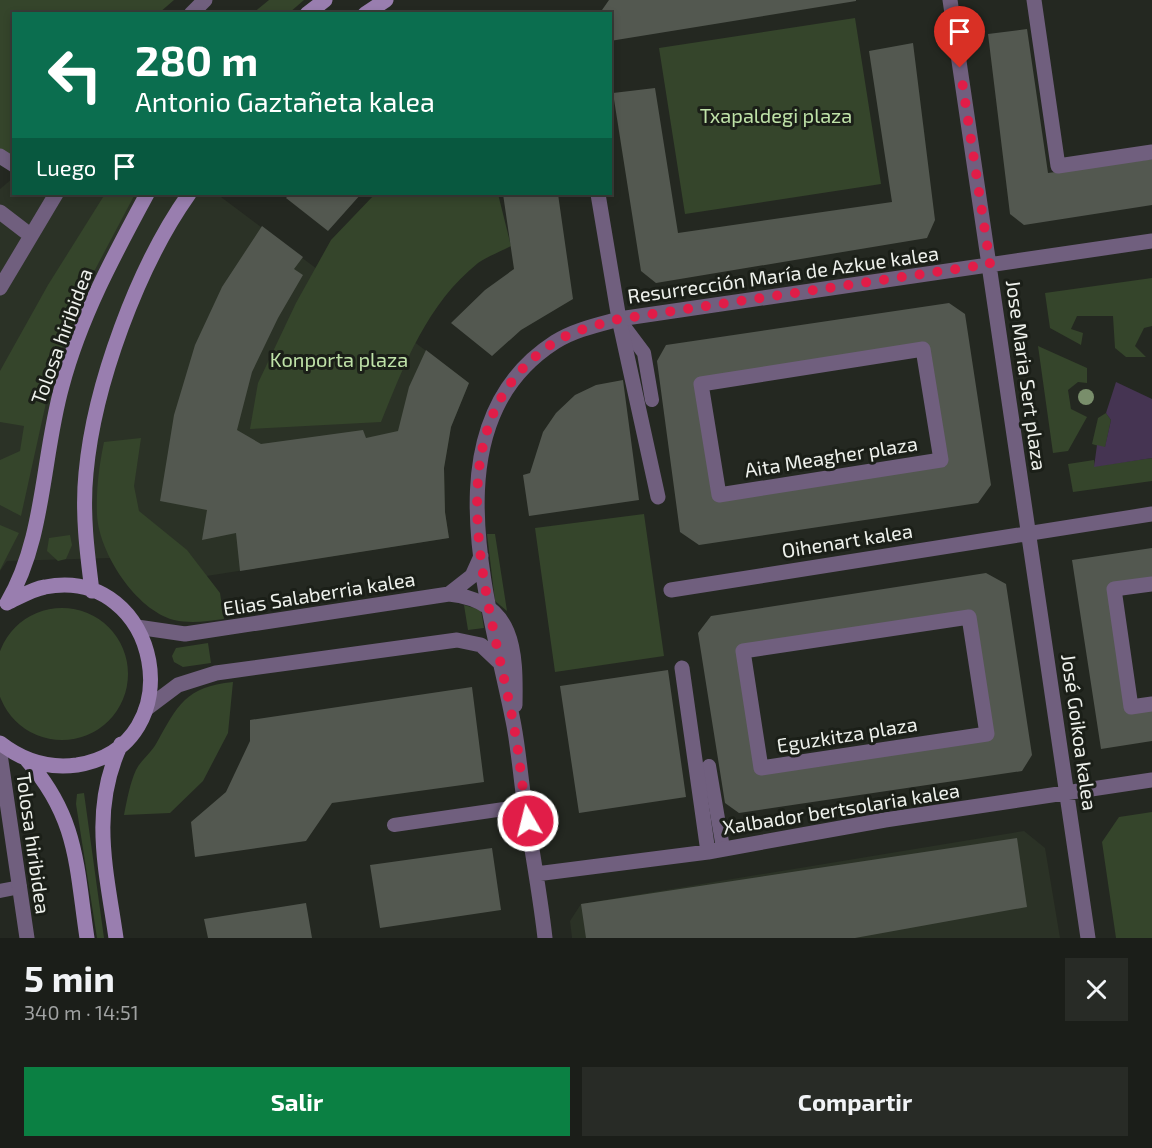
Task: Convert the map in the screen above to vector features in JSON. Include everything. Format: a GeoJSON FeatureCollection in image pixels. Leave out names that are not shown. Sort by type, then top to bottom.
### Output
{"type":"FeatureCollection","features":[{"type":"Feature","properties":{"kind":"main road"},"geometry":{"type":"LineString","coordinates":[[310,12],[325,0]]}},
{"type":"Feature","properties":{"kind":"main road"},"geometry":{"type":"LineString","coordinates":[[368,12],[386,0]]}},
{"type":"Feature","properties":{"kind":"main road","name":"Tolosa hiribidea"},"geometry":{"type":"LineString","coordinates":[[3,606],[22,574],[32,544],[50,435],[62,384],[90,308],[146,195]]}},
{"type":"Feature","properties":{"kind":"main road"},"geometry":{"type":"LineString","coordinates":[[92,591],[85,534],[86,474],[100,393],[124,324],[146,272],[188,195]]}},
{"type":"Feature","properties":{"kind":"main road"},"geometry":{"type":"LineString","coordinates":[[0,743],[27,760],[46,765],[86,763],[105,756],[131,734],[146,709],[152,675],[145,642],[137,627],[125,612],[92,591],[68,586],[44,587],[3,606]]}},
{"type":"Feature","properties":{"kind":"main road"},"geometry":{"type":"LineString","coordinates":[[116,938],[101,826],[106,783],[121,744]]}},
{"type":"Feature","properties":{"kind":"main road","name":"Tolosa hiribidea"},"geometry":{"type":"LineString","coordinates":[[27,760],[53,793],[70,831],[87,938]]}},
{"type":"Feature","properties":{"kind":"street"},"geometry":{"type":"LineString","coordinates":[[193,12],[205,0]]}},
{"type":"Feature","properties":{"kind":"street"},"geometry":{"type":"LineString","coordinates":[[950,0],[990,264]]}},
{"type":"Feature","properties":{"kind":"street"},"geometry":{"type":"LineString","coordinates":[[1034,0],[1058,166],[1152,152]]}},
{"type":"Feature","properties":{"kind":"street"},"geometry":{"type":"LineString","coordinates":[[0,288],[55,195]]}},
{"type":"Feature","properties":{"kind":"street"},"geometry":{"type":"LineString","coordinates":[[598,195],[619,319],[658,497]]}},
{"type":"Feature","properties":{"kind":"street"},"geometry":{"type":"LineString","coordinates":[[0,212],[30,235]]}},
{"type":"Feature","properties":{"kind":"street","name":"Jose Maria Sert plaza"},"geometry":{"type":"LineString","coordinates":[[1029,532],[990,264],[1152,241]]}},
{"type":"Feature","properties":{"kind":"street","name":"Resurrección María de Azkue kalea"},"geometry":{"type":"LineString","coordinates":[[545,938],[514,726],[498,661],[489,607],[477,494],[479,460],[490,419],[509,385],[527,364],[555,342],[574,332],[619,319],[990,264]]}},
{"type":"Feature","properties":{"kind":"street","name":"Aita Meagher plaza"},"geometry":{"type":"LineString","coordinates":[[923,350],[941,460],[718,495],[701,384],[923,350]]}},
{"type":"Feature","properties":{"kind":"street"},"geometry":{"type":"LineString","coordinates":[[1029,532],[1152,514]]}},
{"type":"Feature","properties":{"kind":"street","name":"Oihenart kalea"},"geometry":{"type":"LineString","coordinates":[[671,590],[1029,532]]}},
{"type":"Feature","properties":{"kind":"street","name":"José Goikoa kalea"},"geometry":{"type":"LineString","coordinates":[[1029,532],[1088,938]]}},
{"type":"Feature","properties":{"kind":"street"},"geometry":{"type":"LineString","coordinates":[[450,594],[472,576],[482,550]]}},
{"type":"Feature","properties":{"kind":"street"},"geometry":{"type":"LineString","coordinates":[[1152,584],[1114,589],[1131,707],[1152,704]]}},
{"type":"Feature","properties":{"kind":"street"},"geometry":{"type":"LineString","coordinates":[[450,594],[476,599],[489,607]]}},
{"type":"Feature","properties":{"kind":"street","name":"Elias Salaberria kalea"},"geometry":{"type":"LineString","coordinates":[[137,627],[185,634],[450,594]]}},
{"type":"Feature","properties":{"kind":"street","name":"Resurrección María de Azkue kalea"},"geometry":{"type":"LineString","coordinates":[[489,607],[504,624],[510,635],[516,672],[514,726]]}},
{"type":"Feature","properties":{"kind":"street","name":"Eguzkitza plaza"},"geometry":{"type":"LineString","coordinates":[[969,617],[987,734],[761,768],[743,651],[969,617]]}},
{"type":"Feature","properties":{"kind":"street"},"geometry":{"type":"LineString","coordinates":[[146,709],[178,685],[216,673],[446,641],[470,641],[481,645],[498,661]]}},
{"type":"Feature","properties":{"kind":"street"},"geometry":{"type":"LineString","coordinates":[[682,669],[715,850]]}},
{"type":"Feature","properties":{"kind":"street","name":"Tolosa hiribidea"},"geometry":{"type":"LineString","coordinates":[[0,754],[4,804],[27,938]]}},
{"type":"Feature","properties":{"kind":"street","name":"Xalbador bertsolaria kalea"},"geometry":{"type":"LineString","coordinates":[[536,874],[715,850],[885,820],[1152,780]]}},
{"type":"Feature","properties":{"kind":"lane"},"geometry":{"type":"LineString","coordinates":[[619,319],[644,353],[652,400]]}},
{"type":"Feature","properties":{"kind":"lane"},"geometry":{"type":"LineString","coordinates":[[710,766],[715,850]]}},
{"type":"Feature","properties":{"kind":"lane"},"geometry":{"type":"LineString","coordinates":[[394,825],[525,806]]}},
{"type":"Feature","properties":{"kind":"lane"},"geometry":{"type":"LineString","coordinates":[[0,891],[20,887]]}},
{"type":"Feature","properties":{"kind":"shaded area"},"geometry":{"type":"Polygon","coordinates":[[[12,179],[12,195],[218,195],[469,383],[451,427],[444,468],[445,512],[449,538],[130,588],[110,558],[7,561],[0,571],[0,189],[12,179]]]}},
{"type":"Feature","properties":{"kind":"shaded area"},"geometry":{"type":"Polygon","coordinates":[[[1116,382],[1152,399],[1152,458],[1094,467],[1097,445],[1105,447],[1111,420],[1106,413],[1116,382]]]}},
{"type":"Feature","properties":{"kind":"shaded area"},"geometry":{"type":"Polygon","coordinates":[[[1024,831],[1045,848],[1060,938],[572,938],[570,921],[581,904],[1024,831]]]}},
{"type":"Feature","properties":{"kind":"green space"},"geometry":{"type":"Polygon","coordinates":[[[0,0],[174,0],[160,12],[12,12],[12,169],[0,160],[0,0]]]}},
{"type":"Feature","properties":{"kind":"green space"},"geometry":{"type":"Polygon","coordinates":[[[269,0],[304,0],[290,12],[254,12],[269,0]]]}},
{"type":"Feature","properties":{"kind":"green space","name":"Txapaldegi plaza"},"geometry":{"type":"Polygon","coordinates":[[[855,18],[881,184],[685,214],[659,48],[855,18]]]}},
{"type":"Feature","properties":{"kind":"green space"},"geometry":{"type":"Polygon","coordinates":[[[104,195],[134,195],[88,283],[53,371],[21,516],[0,505],[0,460],[20,451],[24,426],[0,422],[0,371],[48,285],[104,195]]]}},
{"type":"Feature","properties":{"kind":"green space","name":"Konporta plaza"},"geometry":{"type":"Polygon","coordinates":[[[374,195],[498,195],[511,246],[478,263],[445,297],[419,336],[381,422],[250,429],[258,383],[296,303],[331,240],[374,195]]]}},
{"type":"Feature","properties":{"kind":"green space"},"geometry":{"type":"Polygon","coordinates":[[[1152,278],[1152,326],[1144,328],[1135,346],[1146,357],[1126,357],[1115,348],[1113,316],[1077,316],[1071,329],[1083,333],[1081,345],[1050,328],[1045,293],[1152,278]]]}},
{"type":"Feature","properties":{"kind":"green space"},"geometry":{"type":"Polygon","coordinates":[[[1038,346],[1087,368],[1087,383],[1078,382],[1068,390],[1071,409],[1087,417],[1068,451],[1053,453],[1038,346]]]}},
{"type":"Feature","properties":{"kind":"green space"},"geometry":{"type":"Polygon","coordinates":[[[1106,413],[1111,420],[1105,448],[1092,444],[1098,418],[1106,413]]]}},
{"type":"Feature","properties":{"kind":"green space"},"geometry":{"type":"Polygon","coordinates":[[[141,438],[134,486],[139,511],[187,550],[220,593],[224,619],[187,622],[160,614],[146,605],[133,592],[112,562],[99,530],[97,515],[98,478],[104,442],[141,438]]]}},
{"type":"Feature","properties":{"kind":"green space"},"geometry":{"type":"Polygon","coordinates":[[[1152,458],[1152,481],[1073,492],[1068,464],[1094,460],[1095,466],[1152,458]]]}},
{"type":"Feature","properties":{"kind":"green space"},"geometry":{"type":"Polygon","coordinates":[[[644,514],[664,656],[555,672],[535,528],[644,514]]]}},
{"type":"Feature","properties":{"kind":"green space"},"geometry":{"type":"Polygon","coordinates":[[[0,525],[19,533],[0,570],[0,525]]]}},
{"type":"Feature","properties":{"kind":"green space"},"geometry":{"type":"Polygon","coordinates":[[[487,534],[495,534],[507,611],[495,601],[487,534]]]}},
{"type":"Feature","properties":{"kind":"green space"},"geometry":{"type":"Polygon","coordinates":[[[70,535],[72,545],[66,559],[58,561],[47,551],[49,538],[70,535]]]}},
{"type":"Feature","properties":{"kind":"green space"},"geometry":{"type":"Polygon","coordinates":[[[464,605],[481,610],[484,628],[468,630],[464,605]]]}},
{"type":"Feature","properties":{"kind":"green space"},"geometry":{"type":"Polygon","coordinates":[[[62,608],[87,613],[98,619],[117,638],[126,661],[128,674],[123,699],[108,720],[87,735],[62,740],[37,735],[16,720],[1,699],[-1,657],[1,649],[16,628],[37,613],[62,608]]]}},
{"type":"Feature","properties":{"kind":"green space"},"geometry":{"type":"Polygon","coordinates":[[[208,643],[211,663],[183,667],[174,662],[172,656],[176,648],[208,643]]]}},
{"type":"Feature","properties":{"kind":"green space"},"geometry":{"type":"Polygon","coordinates":[[[233,682],[228,733],[203,781],[170,813],[124,815],[136,770],[154,747],[177,709],[185,700],[204,688],[233,682]]]}},
{"type":"Feature","properties":{"kind":"green space"},"geometry":{"type":"Polygon","coordinates":[[[84,793],[104,938],[97,938],[76,804],[77,794],[84,793]]]}},
{"type":"Feature","properties":{"kind":"green space"},"geometry":{"type":"Polygon","coordinates":[[[1152,812],[1152,938],[1116,938],[1102,842],[1119,817],[1152,812]]]}},
{"type":"Feature","properties":{"kind":"building"},"geometry":{"type":"Polygon","coordinates":[[[609,0],[856,0],[612,41],[612,12],[602,12],[609,0]]]}},
{"type":"Feature","properties":{"kind":"building"},"geometry":{"type":"Polygon","coordinates":[[[1027,29],[1048,173],[1152,159],[1152,205],[1024,225],[1010,214],[988,34],[1027,29]]]}},
{"type":"Feature","properties":{"kind":"building"},"geometry":{"type":"Polygon","coordinates":[[[913,43],[935,220],[927,238],[656,283],[641,271],[613,93],[655,88],[678,233],[892,202],[869,51],[913,43]]]}},
{"type":"Feature","properties":{"kind":"building"},"geometry":{"type":"Polygon","coordinates":[[[289,195],[360,195],[328,231],[286,198],[289,195]]]}},
{"type":"Feature","properties":{"kind":"building"},"geometry":{"type":"Polygon","coordinates":[[[503,195],[558,195],[573,299],[521,330],[492,356],[451,323],[485,290],[514,269],[503,195]]]}},
{"type":"Feature","properties":{"kind":"building"},"geometry":{"type":"Polygon","coordinates":[[[262,226],[303,257],[294,269],[303,275],[278,318],[252,372],[237,430],[261,444],[363,430],[366,438],[398,431],[409,387],[426,350],[469,383],[451,427],[444,468],[445,512],[449,538],[240,571],[236,533],[202,540],[207,510],[160,501],[174,415],[195,345],[222,287],[262,226]]]}},
{"type":"Feature","properties":{"kind":"building"},"geometry":{"type":"Polygon","coordinates":[[[949,303],[965,314],[991,485],[978,503],[699,545],[680,532],[657,361],[666,345],[949,303]],[[923,349],[701,384],[719,495],[941,460],[923,349]]]}},
{"type":"Feature","properties":{"kind":"building"},"geometry":{"type":"Polygon","coordinates":[[[623,380],[639,500],[529,516],[523,475],[530,473],[543,432],[556,413],[575,395],[596,385],[623,380]]]}},
{"type":"Feature","properties":{"kind":"building"},"geometry":{"type":"Polygon","coordinates":[[[1152,548],[1152,584],[1114,589],[1131,707],[1152,704],[1152,741],[1101,749],[1072,560],[1152,548]]]}},
{"type":"Feature","properties":{"kind":"building"},"geometry":{"type":"Polygon","coordinates":[[[986,573],[1006,584],[1032,755],[1022,771],[739,813],[725,803],[698,633],[711,616],[986,573]],[[969,617],[743,651],[761,768],[987,734],[969,617]]]}},
{"type":"Feature","properties":{"kind":"building"},"geometry":{"type":"Polygon","coordinates":[[[668,670],[686,797],[579,813],[560,686],[668,670]]]}},
{"type":"Feature","properties":{"kind":"building"},"geometry":{"type":"Polygon","coordinates":[[[472,687],[484,782],[332,803],[306,841],[195,857],[191,822],[226,792],[250,741],[250,720],[472,687]]]}},
{"type":"Feature","properties":{"kind":"building"},"geometry":{"type":"Polygon","coordinates":[[[1017,838],[1027,907],[855,938],[586,938],[581,904],[1017,838]]]}},
{"type":"Feature","properties":{"kind":"building"},"geometry":{"type":"Polygon","coordinates":[[[492,848],[501,910],[380,928],[370,865],[492,848]]]}},
{"type":"Feature","properties":{"kind":"building"},"geometry":{"type":"Polygon","coordinates":[[[306,903],[312,938],[208,938],[204,919],[306,903]]]}},
{"type":"Feature","properties":{"kind":"route"},"geometry":{"type":"LineString","coordinates":[[528,821],[514,726],[498,661],[478,526],[479,460],[490,419],[503,395],[527,364],[555,342],[574,332],[619,319],[990,264],[960,68]]}}]}
